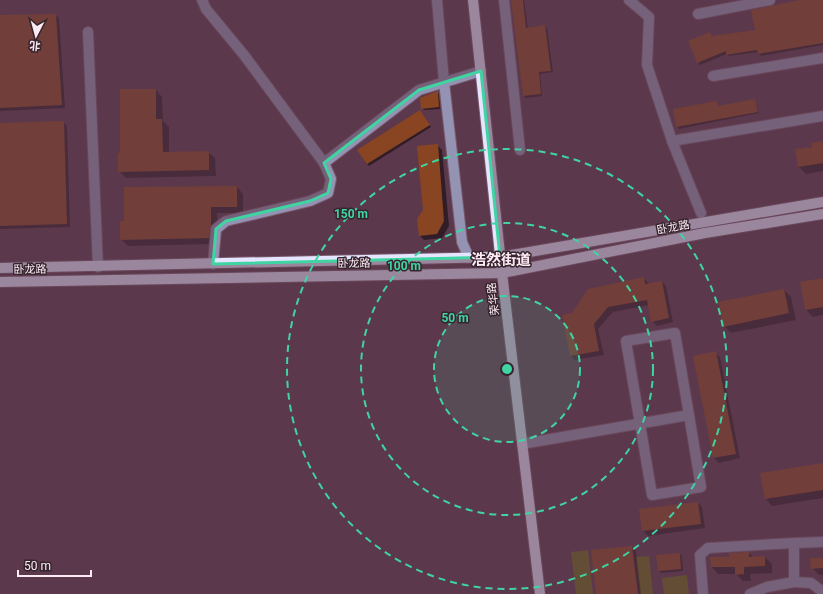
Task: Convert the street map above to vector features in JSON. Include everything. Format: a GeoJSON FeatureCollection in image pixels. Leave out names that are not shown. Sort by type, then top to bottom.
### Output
{"type":"FeatureCollection","features":[{"type":"Feature","properties":{"kind":"main road","name":"荣华路"},"geometry":{"type":"LineString","coordinates":[[473,0],[500,257],[540,594]]}},
{"type":"Feature","properties":{"kind":"main road","name":"卧龙路"},"geometry":{"type":"LineString","coordinates":[[0,268],[500,257],[823,202]]}},
{"type":"Feature","properties":{"kind":"main road","name":"卧龙路"},"geometry":{"type":"LineString","coordinates":[[0,282],[502,273],[706,233],[823,214]]}},
{"type":"Feature","properties":{"kind":"street"},"geometry":{"type":"LineString","coordinates":[[202,0],[206,9],[244,55],[324,163],[331,179],[328,193],[310,201],[226,221],[216,229],[213,264]]}},
{"type":"Feature","properties":{"kind":"street"},"geometry":{"type":"LineString","coordinates":[[437,0],[444,82],[462,242],[469,258]]}},
{"type":"Feature","properties":{"kind":"street"},"geometry":{"type":"LineString","coordinates":[[504,0],[520,150]]}},
{"type":"Feature","properties":{"kind":"street"},"geometry":{"type":"LineString","coordinates":[[629,0],[649,17],[647,65],[672,141],[701,213]]}},
{"type":"Feature","properties":{"kind":"street"},"geometry":{"type":"LineString","coordinates":[[698,14],[770,0]]}},
{"type":"Feature","properties":{"kind":"street"},"geometry":{"type":"LineString","coordinates":[[88,32],[98,267]]}},
{"type":"Feature","properties":{"kind":"street"},"geometry":{"type":"LineString","coordinates":[[712,76],[823,58]]}},
{"type":"Feature","properties":{"kind":"street"},"geometry":{"type":"LineString","coordinates":[[324,163],[420,90],[481,71]]}},
{"type":"Feature","properties":{"kind":"street"},"geometry":{"type":"LineString","coordinates":[[672,141],[823,116]]}},
{"type":"Feature","properties":{"kind":"street"},"geometry":{"type":"LineString","coordinates":[[675,333],[689,415],[701,487],[652,496],[641,423],[626,341],[675,333]]}},
{"type":"Feature","properties":{"kind":"street"},"geometry":{"type":"LineString","coordinates":[[522,444],[689,415]]}},
{"type":"Feature","properties":{"kind":"street"},"geometry":{"type":"LineString","coordinates":[[703,594],[700,555],[708,548],[823,542]]}},
{"type":"Feature","properties":{"kind":"street"},"geometry":{"type":"LineString","coordinates":[[794,543],[794,582]]}},
{"type":"Feature","properties":{"kind":"street"},"geometry":{"type":"LineString","coordinates":[[750,594],[767,587],[794,582],[811,583],[823,592]]}},
{"type":"Feature","properties":{"kind":"highlighted area"},"geometry":{"type":"Polygon","coordinates":[[[481,71],[500,257],[213,264],[216,229],[226,221],[310,201],[328,193],[331,179],[324,163],[419,90],[481,71]]]}},
{"type":"Feature","properties":{"kind":"shaded area"},"geometry":{"type":"Polygon","coordinates":[[[588,550],[593,594],[576,594],[571,552],[588,550]]]}},
{"type":"Feature","properties":{"kind":"shaded area"},"geometry":{"type":"Polygon","coordinates":[[[649,556],[653,594],[640,594],[636,557],[649,556]]]}},
{"type":"Feature","properties":{"kind":"shaded area"},"geometry":{"type":"Polygon","coordinates":[[[687,575],[689,594],[664,594],[662,578],[687,575]]]}},
{"type":"Feature","properties":{"kind":"building"},"geometry":{"type":"Polygon","coordinates":[[[511,0],[523,0],[526,28],[545,25],[551,71],[539,72],[541,94],[523,96],[511,0]]]}},
{"type":"Feature","properties":{"kind":"building"},"geometry":{"type":"Polygon","coordinates":[[[799,0],[823,0],[823,43],[758,54],[757,50],[726,55],[726,51],[697,63],[688,41],[710,32],[712,36],[755,30],[751,10],[799,0]]]}},
{"type":"Feature","properties":{"kind":"building"},"geometry":{"type":"Polygon","coordinates":[[[56,14],[62,105],[0,108],[0,15],[56,14]]]}},
{"type":"Feature","properties":{"kind":"building"},"geometry":{"type":"Polygon","coordinates":[[[120,89],[156,89],[156,119],[162,119],[163,152],[209,151],[209,170],[118,172],[118,153],[120,153],[120,89]]]}},
{"type":"Feature","properties":{"kind":"building"},"geometry":{"type":"Polygon","coordinates":[[[438,91],[439,107],[421,109],[420,98],[438,91]]]}},
{"type":"Feature","properties":{"kind":"building"},"geometry":{"type":"Polygon","coordinates":[[[755,99],[758,112],[676,127],[673,109],[717,101],[718,106],[755,99]]]}},
{"type":"Feature","properties":{"kind":"building"},"geometry":{"type":"Polygon","coordinates":[[[420,110],[430,125],[367,164],[357,150],[420,110]]]}},
{"type":"Feature","properties":{"kind":"building"},"geometry":{"type":"Polygon","coordinates":[[[64,121],[67,224],[0,226],[0,123],[64,121]]]}},
{"type":"Feature","properties":{"kind":"building"},"geometry":{"type":"Polygon","coordinates":[[[823,141],[823,163],[798,167],[795,149],[812,147],[811,143],[823,141]]]}},
{"type":"Feature","properties":{"kind":"building"},"geometry":{"type":"Polygon","coordinates":[[[438,144],[444,221],[437,234],[419,236],[417,219],[423,210],[417,146],[438,144]]]}},
{"type":"Feature","properties":{"kind":"building"},"geometry":{"type":"Polygon","coordinates":[[[237,186],[237,207],[211,207],[209,238],[120,240],[120,221],[124,221],[124,187],[237,186]]]}},
{"type":"Feature","properties":{"kind":"building"},"geometry":{"type":"Polygon","coordinates":[[[644,277],[645,284],[662,281],[669,318],[651,322],[647,300],[608,307],[594,324],[599,351],[570,356],[562,315],[572,313],[588,289],[644,277]]]}},
{"type":"Feature","properties":{"kind":"building"},"geometry":{"type":"Polygon","coordinates":[[[823,278],[823,307],[805,310],[800,282],[823,278]]]}},
{"type":"Feature","properties":{"kind":"building"},"geometry":{"type":"Polygon","coordinates":[[[784,289],[789,313],[723,327],[718,302],[784,289]]]}},
{"type":"Feature","properties":{"kind":"building"},"geometry":{"type":"Polygon","coordinates":[[[716,351],[736,454],[713,458],[693,356],[716,351]]]}},
{"type":"Feature","properties":{"kind":"building"},"geometry":{"type":"Polygon","coordinates":[[[823,463],[823,490],[765,499],[760,473],[823,463]]]}},
{"type":"Feature","properties":{"kind":"building"},"geometry":{"type":"Polygon","coordinates":[[[698,502],[701,524],[642,531],[639,509],[698,502]]]}},
{"type":"Feature","properties":{"kind":"building"},"geometry":{"type":"Polygon","coordinates":[[[632,546],[638,594],[596,594],[591,550],[632,546]]]}},
{"type":"Feature","properties":{"kind":"building"},"geometry":{"type":"Polygon","coordinates":[[[749,552],[749,557],[765,556],[765,566],[744,567],[744,574],[735,575],[735,567],[711,567],[710,557],[729,557],[729,553],[749,552]]]}},
{"type":"Feature","properties":{"kind":"building"},"geometry":{"type":"Polygon","coordinates":[[[680,553],[681,569],[658,571],[656,555],[680,553]]]}},
{"type":"Feature","properties":{"kind":"building"},"geometry":{"type":"Polygon","coordinates":[[[810,558],[823,558],[823,568],[811,569],[810,558]]]}},
{"type":"Feature","properties":{"kind":"district","name":"浩然街道"},"geometry":{"type":"Point","coordinates":[501,260]}}]}
